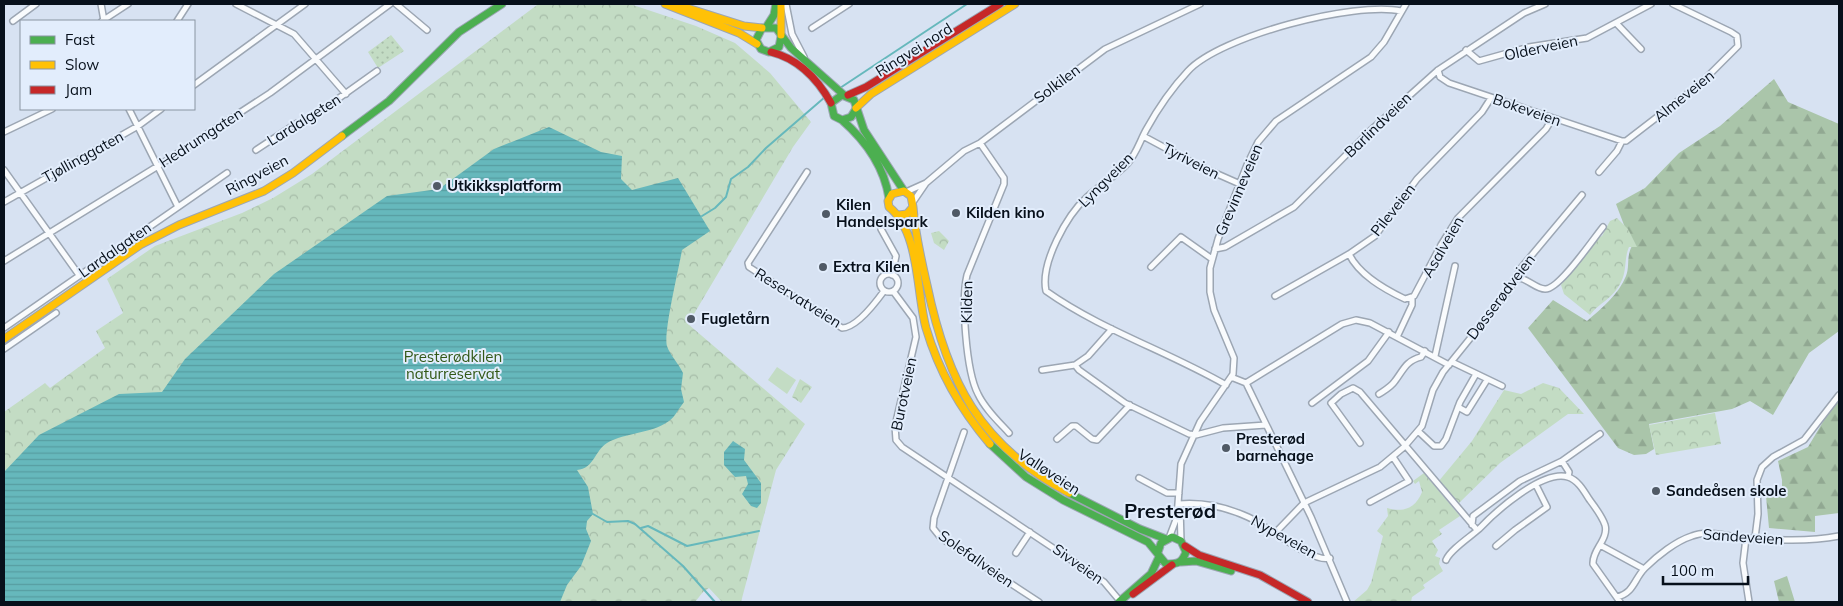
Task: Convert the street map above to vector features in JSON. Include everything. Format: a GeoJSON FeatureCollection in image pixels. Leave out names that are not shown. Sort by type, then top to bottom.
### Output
{"type":"FeatureCollection","features":[{"type":"Feature","properties":{"kind":"main road","name":"Ringveien"},"geometry":{"type":"LineString","coordinates":[[4,339],[140,245],[179,225],[264,191],[293,173],[389,101],[459,32],[502,4]]}},
{"type":"Feature","properties":{"kind":"main road"},"geometry":{"type":"LineString","coordinates":[[665,4],[739,33],[757,44],[761,49],[769,52],[779,47],[781,4]]}},
{"type":"Feature","properties":{"kind":"main road"},"geometry":{"type":"LineString","coordinates":[[674,4],[744,26],[776,28],[781,36]]}},
{"type":"Feature","properties":{"kind":"main road"},"geometry":{"type":"LineString","coordinates":[[757,44],[757,35],[774,15],[776,4]]}},
{"type":"Feature","properties":{"kind":"main road","name":"Ringvei nord"},"geometry":{"type":"LineString","coordinates":[[841,92],[866,86],[1000,4]]}},
{"type":"Feature","properties":{"kind":"main road","name":"Ringvei nord"},"geometry":{"type":"LineString","coordinates":[[856,109],[871,94],[910,68],[1015,4]]}},
{"type":"Feature","properties":{"kind":"main road","name":"Valløveien"},"geometry":{"type":"LineString","coordinates":[[781,36],[841,92],[854,100],[864,130],[913,204],[929,301],[939,343],[954,379],[976,415],[1008,451],[1041,477],[1150,534],[1167,538]]}},
{"type":"Feature","properties":{"kind":"main road","name":"Valløveien"},"geometry":{"type":"LineString","coordinates":[[769,52],[786,56],[796,62],[829,98],[834,116],[842,120],[858,135],[875,160],[887,182],[890,198],[889,208],[899,215],[909,236],[924,319],[933,351],[950,389],[971,422],[998,454],[1031,480],[1063,500],[1148,542],[1159,555]]}},
{"type":"Feature","properties":{"kind":"main road"},"geometry":{"type":"LineString","coordinates":[[829,98],[834,98],[841,92]]}},
{"type":"Feature","properties":{"kind":"main road"},"geometry":{"type":"LineString","coordinates":[[842,120],[851,118],[856,109]]}},
{"type":"Feature","properties":{"kind":"main road"},"geometry":{"type":"LineString","coordinates":[[890,198],[895,192],[905,191]]}},
{"type":"Feature","properties":{"kind":"main road"},"geometry":{"type":"LineString","coordinates":[[899,215],[907,214],[913,204]]}},
{"type":"Feature","properties":{"kind":"main road"},"geometry":{"type":"LineString","coordinates":[[1121,601],[1151,574],[1159,555],[1160,546],[1167,538],[1183,544],[1196,554],[1256,574],[1308,602]]}},
{"type":"Feature","properties":{"kind":"main road"},"geometry":{"type":"LineString","coordinates":[[1181,562],[1186,555],[1183,544]]}},
{"type":"Feature","properties":{"kind":"main road"},"geometry":{"type":"LineString","coordinates":[[1159,555],[1166,564],[1172,565]]}},
{"type":"Feature","properties":{"kind":"main road"},"geometry":{"type":"LineString","coordinates":[[1121,601],[1148,585],[1172,565],[1181,562],[1199,562],[1267,580]]}},
{"type":"Feature","properties":{"kind":"street"},"geometry":{"type":"LineString","coordinates":[[21,4],[25,11]]}},
{"type":"Feature","properties":{"kind":"street"},"geometry":{"type":"LineString","coordinates":[[13,21],[36,4]]}},
{"type":"Feature","properties":{"kind":"street"},"geometry":{"type":"LineString","coordinates":[[101,4],[103,20]]}},
{"type":"Feature","properties":{"kind":"street"},"geometry":{"type":"LineString","coordinates":[[104,20],[128,4]]}},
{"type":"Feature","properties":{"kind":"street"},"geometry":{"type":"LineString","coordinates":[[178,20],[188,4]]}},
{"type":"Feature","properties":{"kind":"street"},"geometry":{"type":"LineString","coordinates":[[237,4],[278,24],[302,41],[346,94]]}},
{"type":"Feature","properties":{"kind":"street"},"geometry":{"type":"LineString","coordinates":[[195,84],[306,4]]}},
{"type":"Feature","properties":{"kind":"street","name":"Hedrumgaten"},"geometry":{"type":"LineString","coordinates":[[4,261],[158,166],[270,93],[390,4]]}},
{"type":"Feature","properties":{"kind":"street"},"geometry":{"type":"LineString","coordinates":[[396,4],[427,30]]}},
{"type":"Feature","properties":{"kind":"street"},"geometry":{"type":"LineString","coordinates":[[786,4],[792,34],[806,60]]}},
{"type":"Feature","properties":{"kind":"street"},"geometry":{"type":"LineString","coordinates":[[812,28],[849,4]]}},
{"type":"Feature","properties":{"kind":"street","name":"Solkilen"},"geometry":{"type":"LineString","coordinates":[[913,204],[926,183],[964,151],[980,142],[1105,49],[1200,4]]}},
{"type":"Feature","properties":{"kind":"street","name":"Grevinneveien"},"geometry":{"type":"LineString","coordinates":[[1231,378],[1234,358],[1214,310],[1210,292],[1212,258],[1258,142],[1270,127],[1295,107],[1371,57],[1384,42],[1406,4]]}},
{"type":"Feature","properties":{"kind":"street","name":"Barlindveien"},"geometry":{"type":"LineString","coordinates":[[1215,249],[1225,247],[1294,207],[1371,130],[1438,70],[1524,13],[1545,4]]}},
{"type":"Feature","properties":{"kind":"street","name":"Olderveien"},"geometry":{"type":"LineString","coordinates":[[1466,50],[1476,60],[1486,60],[1529,47],[1587,38],[1651,4]]}},
{"type":"Feature","properties":{"kind":"street","name":"Almeveien"},"geometry":{"type":"LineString","coordinates":[[1622,141],[1626,141],[1646,127],[1700,84],[1734,51],[1739,42],[1737,36],[1731,32],[1673,4]]}},
{"type":"Feature","properties":{"kind":"street","name":"Lyngveien"},"geometry":{"type":"LineString","coordinates":[[1226,385],[1064,304],[1046,291],[1045,280],[1052,254],[1069,219],[1085,199],[1127,164],[1143,136],[1186,73],[1197,62],[1219,49],[1271,29],[1306,20],[1350,12],[1388,9],[1401,11]]}},
{"type":"Feature","properties":{"kind":"street"},"geometry":{"type":"LineString","coordinates":[[1616,24],[1641,49]]}},
{"type":"Feature","properties":{"kind":"street","name":"Bokeveien"},"geometry":{"type":"LineString","coordinates":[[1438,70],[1443,80],[1490,98],[1622,141]]}},
{"type":"Feature","properties":{"kind":"street","name":"Lardalgeten"},"geometry":{"type":"LineString","coordinates":[[256,150],[297,122],[304,123],[378,71]]}},
{"type":"Feature","properties":{"kind":"street","name":"Pileveien"},"geometry":{"type":"LineString","coordinates":[[1275,296],[1349,254],[1375,236],[1417,178],[1482,112],[1490,98]]}},
{"type":"Feature","properties":{"kind":"street"},"geometry":{"type":"LineString","coordinates":[[4,132],[50,110]]}},
{"type":"Feature","properties":{"kind":"street"},"geometry":{"type":"LineString","coordinates":[[130,110],[178,207]]}},
{"type":"Feature","properties":{"kind":"street","name":"Tjøllinggaten"},"geometry":{"type":"LineString","coordinates":[[4,202],[138,126],[160,110]]}},
{"type":"Feature","properties":{"kind":"street","name":"Asalveien"},"geometry":{"type":"LineString","coordinates":[[1397,337],[1412,305],[1412,297],[1417,293],[1441,245],[1458,218],[1546,129],[1552,119]]}},
{"type":"Feature","properties":{"kind":"street","name":"Tyriveien"},"geometry":{"type":"LineString","coordinates":[[1143,136],[1197,165],[1240,184]]}},
{"type":"Feature","properties":{"kind":"street"},"geometry":{"type":"LineString","coordinates":[[1599,172],[1617,151],[1622,141]]}},
{"type":"Feature","properties":{"kind":"street","name":"Kilden"},"geometry":{"type":"LineString","coordinates":[[980,142],[1004,178],[1004,184],[967,275],[964,288],[966,333],[972,378],[977,393],[1009,433]]}},
{"type":"Feature","properties":{"kind":"street"},"geometry":{"type":"LineString","coordinates":[[4,170],[79,275]]}},
{"type":"Feature","properties":{"kind":"street","name":"Reservatveien"},"geometry":{"type":"LineString","coordinates":[[806,172],[756,249],[748,263],[749,267],[842,328],[853,324],[874,305],[884,291]]}},
{"type":"Feature","properties":{"kind":"street","name":"Lardalgaten"},"geometry":{"type":"LineString","coordinates":[[4,328],[227,173]]}},
{"type":"Feature","properties":{"kind":"street","name":"Solkilen"},"geometry":{"type":"LineString","coordinates":[[905,191],[926,183]]}},
{"type":"Feature","properties":{"kind":"street","name":"Døsserødveien"},"geometry":{"type":"LineString","coordinates":[[1276,532],[1304,503],[1366,475],[1393,457],[1418,431],[1425,419],[1435,384],[1510,289],[1521,268],[1582,195]]}},
{"type":"Feature","properties":{"kind":"street"},"geometry":{"type":"LineString","coordinates":[[881,223],[881,229],[896,256],[892,275]]}},
{"type":"Feature","properties":{"kind":"street"},"geometry":{"type":"LineString","coordinates":[[1516,277],[1528,280],[1542,289],[1549,288],[1574,264],[1603,227]]}},
{"type":"Feature","properties":{"kind":"street"},"geometry":{"type":"LineString","coordinates":[[1151,267],[1181,237],[1212,258]]}},
{"type":"Feature","properties":{"kind":"street"},"geometry":{"type":"LineString","coordinates":[[1349,254],[1358,269],[1404,299],[1412,297]]}},
{"type":"Feature","properties":{"kind":"street"},"geometry":{"type":"LineString","coordinates":[[1435,356],[1455,266]]}},
{"type":"Feature","properties":{"kind":"street"},"geometry":{"type":"LineString","coordinates":[[886,275],[892,275],[898,282],[893,291],[884,291],[880,286],[880,280],[886,275]]}},
{"type":"Feature","properties":{"kind":"street","name":"Burotveien"},"geometry":{"type":"LineString","coordinates":[[893,291],[912,318],[916,337],[892,438],[948,477]]}},
{"type":"Feature","properties":{"kind":"street"},"geometry":{"type":"LineString","coordinates":[[4,349],[56,313]]}},
{"type":"Feature","properties":{"kind":"street"},"geometry":{"type":"LineString","coordinates":[[1246,383],[1350,320],[1363,321],[1389,332],[1435,356],[1502,386]]}},
{"type":"Feature","properties":{"kind":"street"},"geometry":{"type":"LineString","coordinates":[[1042,370],[1075,365],[1088,356],[1112,329]]}},
{"type":"Feature","properties":{"kind":"street"},"geometry":{"type":"LineString","coordinates":[[1312,403],[1368,361],[1389,332]]}},
{"type":"Feature","properties":{"kind":"street"},"geometry":{"type":"LineString","coordinates":[[1380,394],[1396,380],[1411,359],[1421,357],[1425,351]]}},
{"type":"Feature","properties":{"kind":"street"},"geometry":{"type":"LineString","coordinates":[[1075,365],[1079,370],[1130,406],[1193,435],[1223,428],[1266,425]]}},
{"type":"Feature","properties":{"kind":"street"},"geometry":{"type":"LineString","coordinates":[[1418,431],[1434,446],[1441,446],[1446,439],[1458,407],[1476,374]]}},
{"type":"Feature","properties":{"kind":"street"},"geometry":{"type":"LineString","coordinates":[[1183,544],[1180,504],[1181,464],[1193,435],[1231,378],[1246,383],[1330,558],[1347,602]]}},
{"type":"Feature","properties":{"kind":"street"},"geometry":{"type":"LineString","coordinates":[[1458,407],[1467,412],[1488,380]]}},
{"type":"Feature","properties":{"kind":"street"},"geometry":{"type":"LineString","coordinates":[[1360,443],[1331,403],[1341,394],[1353,388],[1360,392],[1477,530]]}},
{"type":"Feature","properties":{"kind":"street"},"geometry":{"type":"LineString","coordinates":[[1755,538],[1758,514],[1757,480],[1762,467],[1773,457],[1804,440],[1839,395]]}},
{"type":"Feature","properties":{"kind":"street"},"geometry":{"type":"LineString","coordinates":[[1057,439],[1070,427],[1074,426],[1092,440],[1098,440],[1130,406]]}},
{"type":"Feature","properties":{"kind":"street","name":"Solefallveien"},"geometry":{"type":"LineString","coordinates":[[964,432],[932,523],[936,533],[1039,602]]}},
{"type":"Feature","properties":{"kind":"street"},"geometry":{"type":"LineString","coordinates":[[1472,525],[1473,516],[1504,491],[1520,481],[1562,461],[1600,434]]}},
{"type":"Feature","properties":{"kind":"street"},"geometry":{"type":"LineString","coordinates":[[1370,502],[1409,481],[1393,457]]}},
{"type":"Feature","properties":{"kind":"street"},"geometry":{"type":"LineString","coordinates":[[1562,461],[1569,472],[1568,477]]}},
{"type":"Feature","properties":{"kind":"street"},"geometry":{"type":"LineString","coordinates":[[1446,560],[1510,500],[1536,485],[1559,476],[1568,477],[1576,481],[1602,520],[1605,533],[1593,558],[1593,564],[1619,600]]}},
{"type":"Feature","properties":{"kind":"street","name":"Sivveien"},"geometry":{"type":"LineString","coordinates":[[948,477],[1104,582],[1121,601]]}},
{"type":"Feature","properties":{"kind":"street"},"geometry":{"type":"LineString","coordinates":[[1139,478],[1167,493],[1180,494]]}},
{"type":"Feature","properties":{"kind":"street"},"geometry":{"type":"LineString","coordinates":[[1496,546],[1520,526],[1548,507],[1536,485]]}},
{"type":"Feature","properties":{"kind":"street","name":"Nypeveien"},"geometry":{"type":"LineString","coordinates":[[1180,504],[1197,502],[1223,508],[1248,517],[1276,532],[1307,554],[1323,559],[1330,558]]}},
{"type":"Feature","properties":{"kind":"street"},"geometry":{"type":"LineString","coordinates":[[1167,538],[1176,521],[1180,504]]}},
{"type":"Feature","properties":{"kind":"street"},"geometry":{"type":"LineString","coordinates":[[1016,553],[1030,532]]}},
{"type":"Feature","properties":{"kind":"street","name":"Sandeveien"},"geometry":{"type":"LineString","coordinates":[[1619,600],[1632,588],[1644,569],[1692,535],[1707,533],[1746,538],[1812,541],[1839,536]]}},
{"type":"Feature","properties":{"kind":"street"},"geometry":{"type":"LineString","coordinates":[[1746,538],[1743,563],[1749,602]]}},
{"type":"Feature","properties":{"kind":"street"},"geometry":{"type":"LineString","coordinates":[[1600,545],[1644,569]]}},
{"type":"Feature","properties":{"kind":"green space","name":"Presterødkilen naturreservat"},"geometry":{"type":"Polygon","coordinates":[[[630,4],[696,26],[735,43],[770,73],[811,122],[793,147],[688,324],[805,424],[776,470],[741,602],[722,602],[709,588],[695,602],[4,602],[4,412],[45,383],[50,388],[105,348],[96,331],[123,313],[107,279],[155,246],[242,213],[273,198],[312,174],[537,5],[630,4]]]}},
{"type":"Feature","properties":{"kind":"green space"},"geometry":{"type":"Polygon","coordinates":[[[391,35],[404,51],[378,68],[368,52],[391,35]]]}},
{"type":"Feature","properties":{"kind":"green space"},"geometry":{"type":"Polygon","coordinates":[[[1774,79],[1788,102],[1839,124],[1839,331],[1809,353],[1773,415],[1750,401],[1732,409],[1649,424],[1654,449],[1646,454],[1634,455],[1618,448],[1528,328],[1553,300],[1587,321],[1609,301],[1619,289],[1626,276],[1632,246],[1616,204],[1645,188],[1679,153],[1720,126],[1774,79]]]}},
{"type":"Feature","properties":{"kind":"green space"},"geometry":{"type":"Polygon","coordinates":[[[1617,218],[1628,229],[1637,247],[1629,247],[1623,278],[1618,288],[1590,315],[1564,294],[1561,285],[1593,240],[1602,236],[1610,221],[1617,218]]]}},
{"type":"Feature","properties":{"kind":"green space"},"geometry":{"type":"Polygon","coordinates":[[[939,231],[949,241],[944,250],[934,243],[931,233],[939,231]]]}},
{"type":"Feature","properties":{"kind":"green space"},"geometry":{"type":"Polygon","coordinates":[[[777,367],[796,380],[787,394],[768,380],[777,367]]]}},
{"type":"Feature","properties":{"kind":"green space"},"geometry":{"type":"Polygon","coordinates":[[[800,379],[812,387],[801,403],[792,397],[800,379]]]}},
{"type":"Feature","properties":{"kind":"green space"},"geometry":{"type":"Polygon","coordinates":[[[1543,383],[1559,388],[1584,414],[1568,414],[1500,463],[1458,504],[1438,482],[1472,441],[1504,390],[1521,394],[1543,383]]]}},
{"type":"Feature","properties":{"kind":"green space"},"geometry":{"type":"Polygon","coordinates":[[[1839,399],[1839,513],[1815,516],[1815,532],[1769,528],[1766,496],[1782,493],[1782,480],[1778,461],[1808,447],[1833,405],[1839,399]]]}},
{"type":"Feature","properties":{"kind":"green space"},"geometry":{"type":"Polygon","coordinates":[[[1715,413],[1721,444],[1656,455],[1649,425],[1715,413]]]}},
{"type":"Feature","properties":{"kind":"green space"},"geometry":{"type":"Polygon","coordinates":[[[1424,473],[1460,516],[1439,530],[1442,534],[1432,541],[1438,550],[1435,556],[1440,558],[1439,564],[1443,571],[1423,585],[1425,588],[1412,597],[1411,602],[1353,602],[1367,590],[1371,583],[1383,536],[1377,531],[1388,516],[1387,508],[1398,510],[1413,505],[1422,492],[1419,481],[1415,484],[1413,481],[1424,473]]]}},
{"type":"Feature","properties":{"kind":"green space"},"geometry":{"type":"Polygon","coordinates":[[[1787,576],[1795,602],[1779,602],[1774,581],[1787,576]]]}},
{"type":"Feature","properties":{"kind":"shaded area","name":"Presterødkilen naturreservat"},"geometry":{"type":"Polygon","coordinates":[[[549,127],[601,152],[622,156],[621,179],[632,190],[678,178],[710,231],[682,250],[667,328],[667,346],[683,373],[681,389],[684,402],[669,421],[654,428],[614,439],[603,446],[591,463],[583,469],[577,470],[588,487],[593,514],[587,521],[586,529],[591,541],[581,566],[567,585],[560,602],[4,602],[4,472],[39,435],[119,394],[162,392],[185,359],[274,274],[387,196],[439,189],[494,149],[549,127]]]}},
{"type":"Feature","properties":{"kind":"shaded area"},"geometry":{"type":"Polygon","coordinates":[[[733,441],[745,449],[744,460],[761,483],[761,503],[757,508],[751,506],[742,494],[748,484],[746,476],[735,477],[724,465],[724,452],[733,441]]]}},
{"type":"Feature","properties":{"kind":"waterway"},"geometry":{"type":"LineString","coordinates":[[840,88],[967,4]]}},
{"type":"Feature","properties":{"kind":"waterway"},"geometry":{"type":"LineString","coordinates":[[702,216],[715,208],[726,197],[731,179],[748,167],[766,148],[825,97]]}},
{"type":"Feature","properties":{"kind":"waterway"},"geometry":{"type":"LineString","coordinates":[[593,514],[607,522],[628,521],[635,524],[683,566],[715,602]]}},
{"type":"Feature","properties":{"kind":"waterway"},"geometry":{"type":"LineString","coordinates":[[641,528],[648,526],[687,546],[759,531]]}},
{"type":"Feature","properties":{"kind":"traffic: fast"},"geometry":{"type":"LineString","coordinates":[[342,136],[389,101],[459,32],[502,4]]}},
{"type":"Feature","properties":{"kind":"traffic: fast"},"geometry":{"type":"LineString","coordinates":[[767,26],[774,15],[776,4]]}},
{"type":"Feature","properties":{"kind":"traffic: fast"},"geometry":{"type":"LineString","coordinates":[[781,37],[779,47],[769,52],[761,49],[756,40],[762,28],[776,28],[791,48],[844,95]]}},
{"type":"Feature","properties":{"kind":"traffic: fast"},"geometry":{"type":"LineString","coordinates":[[856,109],[851,117],[842,120],[834,116],[831,103],[842,95],[854,100],[864,130],[904,191]]}},
{"type":"Feature","properties":{"kind":"traffic: fast"},"geometry":{"type":"LineString","coordinates":[[842,120],[873,155],[883,175],[889,198]]}},
{"type":"Feature","properties":{"kind":"traffic: fast"},"geometry":{"type":"LineString","coordinates":[[990,444],[1026,477],[1063,500],[1148,542],[1166,564],[1179,562],[1183,559],[1186,552],[1181,541],[1172,537],[1161,543],[1158,552]]}},
{"type":"Feature","properties":{"kind":"traffic: fast"},"geometry":{"type":"LineString","coordinates":[[1069,493],[1140,529],[1166,539]]}},
{"type":"Feature","properties":{"kind":"traffic: fast"},"geometry":{"type":"LineString","coordinates":[[1119,602],[1151,574],[1159,557]]}},
{"type":"Feature","properties":{"kind":"traffic: fast"},"geometry":{"type":"LineString","coordinates":[[1181,562],[1196,561],[1231,571]]}},
{"type":"Feature","properties":{"kind":"traffic: slow"},"geometry":{"type":"LineString","coordinates":[[665,4],[739,33],[757,44]]}},
{"type":"Feature","properties":{"kind":"traffic: slow"},"geometry":{"type":"LineString","coordinates":[[781,4],[781,35]]}},
{"type":"Feature","properties":{"kind":"traffic: slow"},"geometry":{"type":"LineString","coordinates":[[856,108],[871,94],[1015,4]]}},
{"type":"Feature","properties":{"kind":"traffic: slow"},"geometry":{"type":"LineString","coordinates":[[678,5],[744,26],[762,28]]}},
{"type":"Feature","properties":{"kind":"traffic: slow"},"geometry":{"type":"LineString","coordinates":[[4,339],[140,245],[179,225],[264,191],[293,173],[342,136]]}},
{"type":"Feature","properties":{"kind":"traffic: slow"},"geometry":{"type":"LineString","coordinates":[[899,215],[907,214],[913,207],[911,196],[904,191],[892,194],[888,201],[889,207],[899,218],[912,247],[923,313],[931,344],[944,375],[960,404],[990,444]]}},
{"type":"Feature","properties":{"kind":"traffic: slow"},"geometry":{"type":"LineString","coordinates":[[913,207],[918,246],[935,320],[957,380],[972,407],[990,431],[1012,454],[1038,474],[1069,493]]}},
{"type":"Feature","properties":{"kind":"traffic: jam"},"geometry":{"type":"LineString","coordinates":[[848,95],[866,87],[1000,4]]}},
{"type":"Feature","properties":{"kind":"traffic: jam"},"geometry":{"type":"LineString","coordinates":[[771,52],[790,59],[799,65],[820,85],[831,103]]}},
{"type":"Feature","properties":{"kind":"traffic: jam"},"geometry":{"type":"LineString","coordinates":[[1185,546],[1199,555],[1260,575],[1308,602]]}},
{"type":"Feature","properties":{"kind":"traffic: jam"},"geometry":{"type":"LineString","coordinates":[[1133,594],[1172,565]]}},
{"type":"Feature","properties":{"kind":"place","name":"Utkikksplatform"},"geometry":{"type":"Point","coordinates":[437,186]}},
{"type":"Feature","properties":{"kind":"place","name":"Kilden kino"},"geometry":{"type":"Point","coordinates":[956,213]}},
{"type":"Feature","properties":{"kind":"place","name":"Kilen Handelspark"},"geometry":{"type":"Point","coordinates":[826,214]}},
{"type":"Feature","properties":{"kind":"place","name":"Extra Kilen"},"geometry":{"type":"Point","coordinates":[823,267]}},
{"type":"Feature","properties":{"kind":"place","name":"Fugletårn"},"geometry":{"type":"Point","coordinates":[691,319]}},
{"type":"Feature","properties":{"kind":"place","name":"Presterød barnehage"},"geometry":{"type":"Point","coordinates":[1226,448]}},
{"type":"Feature","properties":{"kind":"place","name":"Sandeåsen skole"},"geometry":{"type":"Point","coordinates":[1656,491]}},
{"type":"Feature","properties":{"kind":"district","name":"Presterød"},"geometry":{"type":"Point","coordinates":[1170,511]}}]}
